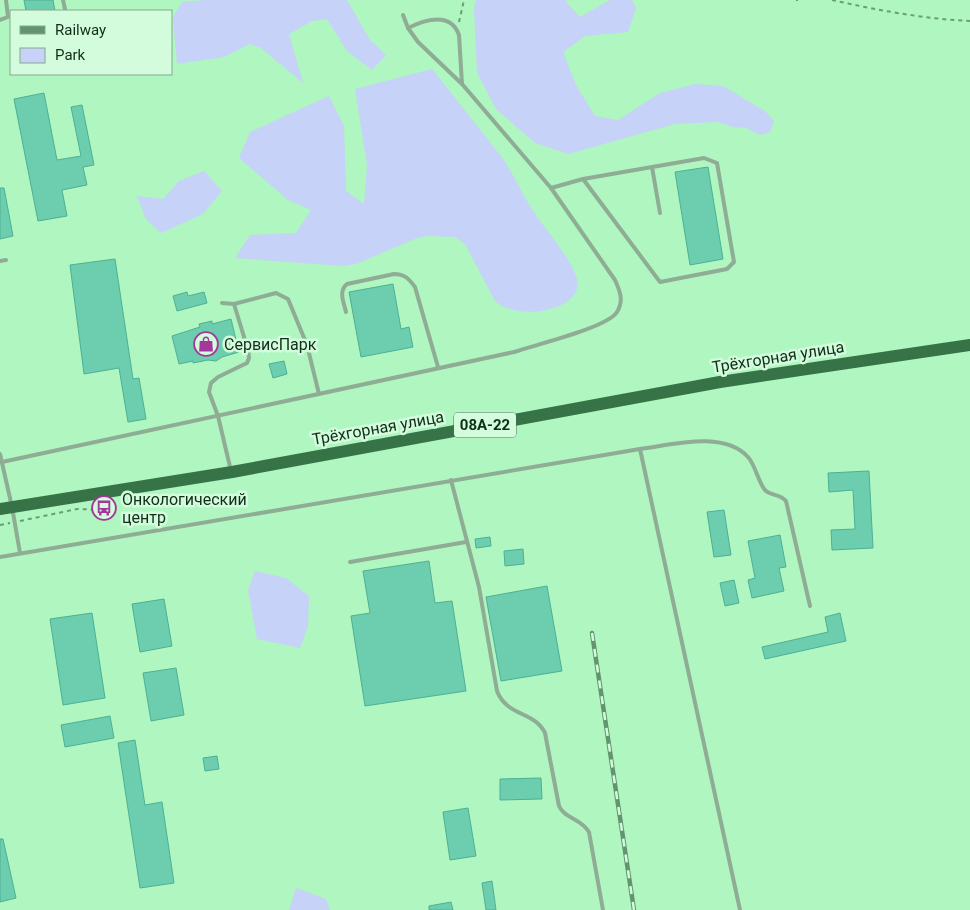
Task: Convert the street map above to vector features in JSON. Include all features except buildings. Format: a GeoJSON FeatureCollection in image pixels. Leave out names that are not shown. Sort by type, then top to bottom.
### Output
{"type":"FeatureCollection","features":[{"type":"Feature","properties":{"kind":"highway","name":"Трёхгорная улица"},"geometry":{"type":"LineString","coordinates":[[6,508],[232,472],[710,384],[970,345]]}},
{"type":"Feature","properties":{"kind":"lane"},"geometry":{"type":"LineString","coordinates":[[0,20],[8,17],[6,0]]}},
{"type":"Feature","properties":{"kind":"lane"},"geometry":{"type":"LineString","coordinates":[[63,0],[64,9]]}},
{"type":"Feature","properties":{"kind":"lane"},"geometry":{"type":"LineString","coordinates":[[2,462],[514,352],[594,327],[617,314],[621,303],[621,292],[615,280],[551,188],[462,84],[418,42],[408,28],[403,15]]}},
{"type":"Feature","properties":{"kind":"lane"},"geometry":{"type":"LineString","coordinates":[[408,28],[418,23],[442,19],[450,22],[457,29],[462,84]]}},
{"type":"Feature","properties":{"kind":"lane"},"geometry":{"type":"LineString","coordinates":[[551,188],[583,179],[704,158],[717,163],[734,262],[727,269],[660,282],[583,179]]}},
{"type":"Feature","properties":{"kind":"lane"},"geometry":{"type":"LineString","coordinates":[[652,167],[660,214]]}},
{"type":"Feature","properties":{"kind":"lane"},"geometry":{"type":"LineString","coordinates":[[0,262],[6,260]]}},
{"type":"Feature","properties":{"kind":"lane"},"geometry":{"type":"LineString","coordinates":[[346,312],[342,288],[346,284],[402,274],[416,287],[438,367]]}},
{"type":"Feature","properties":{"kind":"lane"},"geometry":{"type":"LineString","coordinates":[[222,303],[234,304],[276,293],[288,299],[307,345],[319,394]]}},
{"type":"Feature","properties":{"kind":"lane"},"geometry":{"type":"LineString","coordinates":[[232,472],[218,416],[209,392],[211,383],[218,377],[247,363],[248,350],[234,304]]}},
{"type":"Feature","properties":{"kind":"lane"},"geometry":{"type":"LineString","coordinates":[[0,557],[640,449],[700,441],[717,441],[731,444],[747,456],[757,471],[761,484],[766,491],[782,497],[786,501],[810,606]]}},
{"type":"Feature","properties":{"kind":"lane"},"geometry":{"type":"LineString","coordinates":[[640,449],[740,910]]}},
{"type":"Feature","properties":{"kind":"lane"},"geometry":{"type":"LineString","coordinates":[[0,454],[6,508],[15,522],[20,553]]}},
{"type":"Feature","properties":{"kind":"lane"},"geometry":{"type":"LineString","coordinates":[[451,480],[479,587],[500,699],[505,705],[536,722],[545,733],[559,806],[562,812],[585,825],[589,832],[603,910]]}},
{"type":"Feature","properties":{"kind":"lane"},"geometry":{"type":"LineString","coordinates":[[350,562],[466,542]]}},
{"type":"Feature","properties":{"kind":"path"},"geometry":{"type":"LineString","coordinates":[[457,29],[464,0]]}},
{"type":"Feature","properties":{"kind":"path"},"geometry":{"type":"LineString","coordinates":[[832,0],[878,10],[954,21],[970,21]]}},
{"type":"Feature","properties":{"kind":"path"},"geometry":{"type":"LineString","coordinates":[[0,525],[77,509],[106,510]]}},
{"type":"Feature","properties":{"kind":"green space"},"geometry":{"type":"Polygon","coordinates":[[[204,0],[347,0],[370,40],[386,55],[372,70],[347,51],[327,19],[312,21],[289,34],[303,83],[261,48],[250,44],[224,57],[177,64],[173,17],[182,2],[204,0]]]}},
{"type":"Feature","properties":{"kind":"green space"},"geometry":{"type":"Polygon","coordinates":[[[476,0],[567,0],[566,2],[580,17],[610,0],[632,0],[636,8],[628,32],[585,36],[563,52],[576,85],[595,116],[618,120],[660,93],[695,84],[723,86],[765,111],[774,121],[770,132],[760,135],[746,128],[733,127],[718,122],[675,124],[568,154],[535,143],[496,109],[477,73],[474,8],[476,0]]]}},
{"type":"Feature","properties":{"kind":"green space"},"geometry":{"type":"Polygon","coordinates":[[[432,69],[502,158],[537,217],[567,258],[576,276],[577,288],[572,298],[562,305],[548,310],[518,311],[505,307],[495,301],[465,244],[455,237],[429,236],[417,238],[356,264],[343,266],[235,258],[250,235],[296,233],[311,210],[288,200],[239,158],[250,132],[329,96],[344,126],[346,191],[364,204],[367,165],[355,89],[432,69]]]}},
{"type":"Feature","properties":{"kind":"green space"},"geometry":{"type":"Polygon","coordinates":[[[204,171],[222,191],[203,214],[161,233],[146,219],[137,196],[163,199],[179,181],[204,171]]]}},
{"type":"Feature","properties":{"kind":"green space"},"geometry":{"type":"Polygon","coordinates":[[[255,571],[286,578],[309,596],[308,626],[300,648],[257,639],[248,590],[255,571]]]}},
{"type":"Feature","properties":{"kind":"green space"},"geometry":{"type":"Polygon","coordinates":[[[296,888],[326,899],[330,910],[289,910],[296,888]]]}},
{"type":"Feature","properties":{"kind":"railway"},"geometry":{"type":"LineString","coordinates":[[592,633],[634,910]]}},
{"type":"Feature","properties":{"kind":"place","name":"СервисПарк"},"geometry":{"type":"Point","coordinates":[206,344]}},
{"type":"Feature","properties":{"kind":"place","name":"Онкологический центр"},"geometry":{"type":"Point","coordinates":[104,508]}}]}
